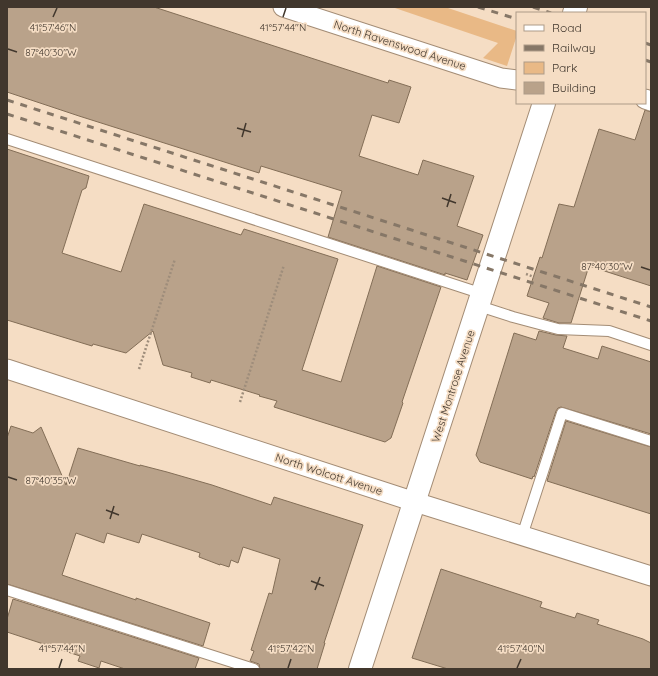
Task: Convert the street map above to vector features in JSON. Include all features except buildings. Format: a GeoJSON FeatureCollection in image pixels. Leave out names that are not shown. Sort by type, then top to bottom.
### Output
{"type":"FeatureCollection","features":[{"type":"Feature","properties":{"kind":"main road","name":"West Montrose Avenue"},"geometry":{"type":"LineString","coordinates":[[360,669],[544,104]]}},
{"type":"Feature","properties":{"kind":"street","name":"North Ravenswood Avenue"},"geometry":{"type":"LineString","coordinates":[[283,7],[502,78],[516,80]]}},
{"type":"Feature","properties":{"kind":"street","name":"North Wolcott Avenue"},"geometry":{"type":"LineString","coordinates":[[7,369],[414,502],[651,576]]}},
{"type":"Feature","properties":{"kind":"lane"},"geometry":{"type":"LineString","coordinates":[[7,139],[481,300],[513,316],[558,329],[610,331],[651,345]]}},
{"type":"Feature","properties":{"kind":"lane"},"geometry":{"type":"LineString","coordinates":[[522,536],[562,413],[651,441]]}},
{"type":"Feature","properties":{"kind":"lane"},"geometry":{"type":"LineString","coordinates":[[7,590],[254,669]]}},
{"type":"Feature","properties":{"kind":"path"},"geometry":{"type":"LineString","coordinates":[[139,369],[175,258]]}},
{"type":"Feature","properties":{"kind":"path"},"geometry":{"type":"LineString","coordinates":[[240,402],[284,265]]}},
{"type":"Feature","properties":{"kind":"path"},"geometry":{"type":"LineString","coordinates":[[526,274],[534,277]]}},
{"type":"Feature","properties":{"kind":"green space"},"geometry":{"type":"Polygon","coordinates":[[[392,7],[445,7],[516,31],[516,38],[507,66],[483,58],[498,43],[392,7]]]}},
{"type":"Feature","properties":{"kind":"railway"},"geometry":{"type":"LineString","coordinates":[[478,7],[516,19]]}},
{"type":"Feature","properties":{"kind":"railway"},"geometry":{"type":"LineString","coordinates":[[533,7],[548,12]]}},
{"type":"Feature","properties":{"kind":"railway"},"geometry":{"type":"LineString","coordinates":[[646,43],[651,45]]}},
{"type":"Feature","properties":{"kind":"railway"},"geometry":{"type":"LineString","coordinates":[[646,60],[651,62]]}},
{"type":"Feature","properties":{"kind":"railway"},"geometry":{"type":"LineString","coordinates":[[7,100],[651,307]]}},
{"type":"Feature","properties":{"kind":"railway"},"geometry":{"type":"LineString","coordinates":[[7,114],[651,321]]}}]}
